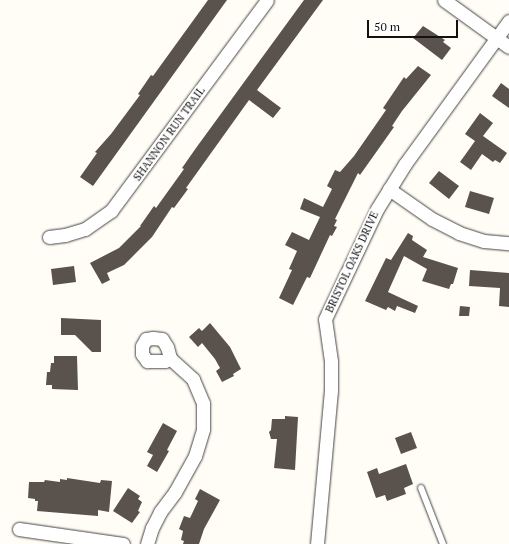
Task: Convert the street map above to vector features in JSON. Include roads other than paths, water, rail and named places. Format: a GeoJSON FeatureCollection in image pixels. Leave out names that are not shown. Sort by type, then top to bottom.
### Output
{"type":"FeatureCollection","features":[{"type":"Feature","properties":{"kind":"street","name":"SHANNON RUN TRAIL"},"geometry":{"type":"LineString","coordinates":[[49,237],[65,235],[85,229],[111,211],[267,0]]}},
{"type":"Feature","properties":{"kind":"street"},"geometry":{"type":"LineString","coordinates":[[444,0],[509,47]]}},
{"type":"Feature","properties":{"kind":"street","name":"BRISTOL OAKS DRIVE"},"geometry":{"type":"LineString","coordinates":[[317,544],[331,390],[331,361],[325,319],[377,209],[389,189],[509,21]]}},
{"type":"Feature","properties":{"kind":"street"},"geometry":{"type":"LineString","coordinates":[[389,189],[432,219],[459,233],[484,241],[509,243]]}},
{"type":"Feature","properties":{"kind":"street"},"geometry":{"type":"LineString","coordinates":[[147,544],[152,528],[160,512],[175,492],[195,456],[203,429],[204,411],[200,394],[193,379],[170,358]]}},
{"type":"Feature","properties":{"kind":"street"},"geometry":{"type":"LineString","coordinates":[[19,529],[123,544]]}},
{"type":"Feature","properties":{"kind":"lane"},"geometry":{"type":"LineString","coordinates":[[421,488],[443,544]]}}]}
